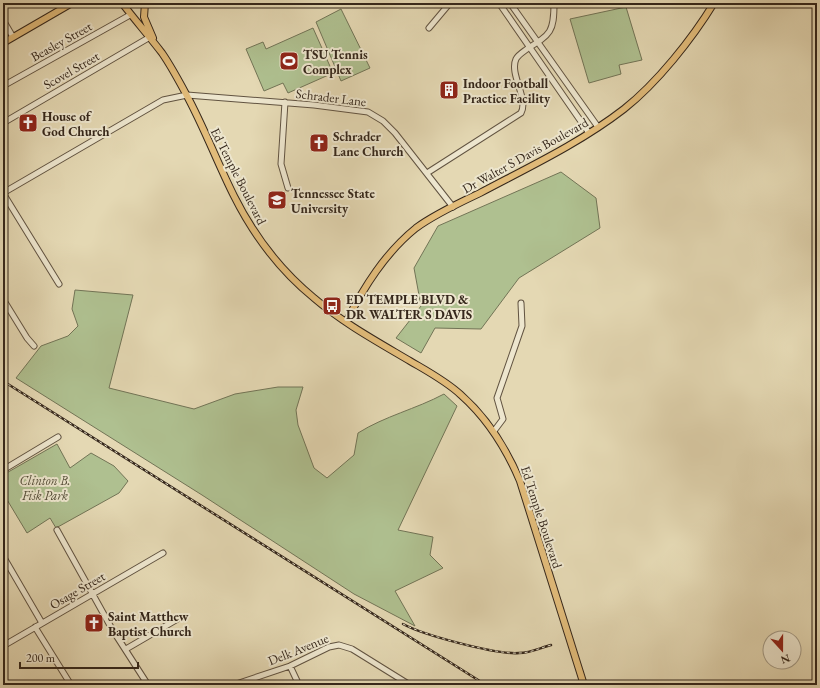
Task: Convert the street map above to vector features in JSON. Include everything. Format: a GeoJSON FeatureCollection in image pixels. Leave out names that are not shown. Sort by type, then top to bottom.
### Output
{"type":"FeatureCollection","features":[{"type":"Feature","properties":{"kind":"main road"},"geometry":{"type":"LineString","coordinates":[[3,43],[72,3]]}},
{"type":"Feature","properties":{"kind":"main road","name":"Ed Temple Boulevard"},"geometry":{"type":"LineString","coordinates":[[122,3],[163,55],[187,95],[234,195],[258,235],[294,279],[314,298],[346,322],[443,381],[460,394],[482,416],[494,431],[511,461],[520,481],[584,685]]}},
{"type":"Feature","properties":{"kind":"main road"},"geometry":{"type":"LineString","coordinates":[[145,3],[144,17],[163,55]]}},
{"type":"Feature","properties":{"kind":"main road","name":"Dr Walter S Davis Boulevard"},"geometry":{"type":"LineString","coordinates":[[346,322],[363,288],[384,260],[417,228],[453,207],[556,153],[624,109],[654,82],[703,22],[714,3]]}},
{"type":"Feature","properties":{"kind":"street"},"geometry":{"type":"LineString","coordinates":[[430,28],[450,3]]}},
{"type":"Feature","properties":{"kind":"street"},"geometry":{"type":"LineString","coordinates":[[499,3],[589,133]]}},
{"type":"Feature","properties":{"kind":"street"},"geometry":{"type":"LineString","coordinates":[[510,3],[598,127]]}},
{"type":"Feature","properties":{"kind":"street"},"geometry":{"type":"LineString","coordinates":[[427,173],[521,113],[523,107],[515,64],[517,58],[538,42],[553,27],[554,3]]}},
{"type":"Feature","properties":{"kind":"street","name":"Beasley Street"},"geometry":{"type":"LineString","coordinates":[[3,86],[130,15]]}},
{"type":"Feature","properties":{"kind":"street"},"geometry":{"type":"LineString","coordinates":[[3,20],[13,37]]}},
{"type":"Feature","properties":{"kind":"street","name":"Scovel Street"},"geometry":{"type":"LineString","coordinates":[[3,122],[150,37]]}},
{"type":"Feature","properties":{"kind":"street","name":"Schrader Lane"},"geometry":{"type":"LineString","coordinates":[[3,193],[163,100],[187,95],[285,102],[354,109],[372,113],[391,128],[453,207]]}},
{"type":"Feature","properties":{"kind":"street"},"geometry":{"type":"LineString","coordinates":[[285,102],[281,164],[288,188]]}},
{"type":"Feature","properties":{"kind":"street"},"geometry":{"type":"LineString","coordinates":[[3,193],[59,284]]}},
{"type":"Feature","properties":{"kind":"street"},"geometry":{"type":"LineString","coordinates":[[3,299],[27,338],[34,346]]}},
{"type":"Feature","properties":{"kind":"street"},"geometry":{"type":"LineString","coordinates":[[494,431],[503,419],[497,398],[522,326],[522,303]]}},
{"type":"Feature","properties":{"kind":"street"},"geometry":{"type":"LineString","coordinates":[[3,470],[58,437]]}},
{"type":"Feature","properties":{"kind":"street"},"geometry":{"type":"LineString","coordinates":[[57,530],[92,594],[148,685]]}},
{"type":"Feature","properties":{"kind":"street","name":"Osage Street"},"geometry":{"type":"LineString","coordinates":[[3,646],[163,553]]}},
{"type":"Feature","properties":{"kind":"street"},"geometry":{"type":"LineString","coordinates":[[3,556],[42,623]]}},
{"type":"Feature","properties":{"kind":"street"},"geometry":{"type":"LineString","coordinates":[[126,649],[181,618]]}},
{"type":"Feature","properties":{"kind":"street"},"geometry":{"type":"LineString","coordinates":[[36,627],[71,685]]}},
{"type":"Feature","properties":{"kind":"street","name":"Delk Avenue"},"geometry":{"type":"LineString","coordinates":[[233,685],[290,666],[329,647],[339,645],[352,649],[410,685]]}},
{"type":"Feature","properties":{"kind":"street"},"geometry":{"type":"LineString","coordinates":[[290,666],[300,685]]}},
{"type":"Feature","properties":{"kind":"green space"},"geometry":{"type":"Polygon","coordinates":[[[626,7],[642,60],[619,65],[621,74],[589,83],[570,19],[626,7]]]}},
{"type":"Feature","properties":{"kind":"green space"},"geometry":{"type":"Polygon","coordinates":[[[341,9],[370,68],[341,81],[316,22],[341,9]]]}},
{"type":"Feature","properties":{"kind":"green space","name":"TSU Tennis Complex"},"geometry":{"type":"Polygon","coordinates":[[[313,28],[333,73],[288,93],[283,83],[264,91],[246,49],[263,42],[266,49],[313,28]]]}},
{"type":"Feature","properties":{"kind":"green space"},"geometry":{"type":"Polygon","coordinates":[[[561,172],[596,198],[600,228],[519,278],[481,329],[435,328],[421,353],[396,338],[421,306],[414,268],[438,226],[561,172]]]}},
{"type":"Feature","properties":{"kind":"green space"},"geometry":{"type":"Polygon","coordinates":[[[75,290],[133,295],[109,388],[194,409],[235,394],[278,387],[303,387],[296,410],[298,425],[314,468],[327,478],[354,455],[358,433],[368,427],[444,394],[457,406],[398,530],[433,537],[430,555],[443,568],[395,591],[415,626],[354,594],[202,495],[16,378],[41,346],[68,336],[78,326],[72,309],[75,290]]]}},
{"type":"Feature","properties":{"kind":"green space","name":"Clinton B. Fisk Park"},"geometry":{"type":"Polygon","coordinates":[[[57,444],[70,468],[91,453],[114,466],[128,481],[119,493],[56,528],[50,518],[27,533],[3,493],[3,475],[57,444]]]}},
{"type":"Feature","properties":{"kind":"railway"},"geometry":{"type":"LineString","coordinates":[[3,381],[486,685]]}},
{"type":"Feature","properties":{"kind":"railway"},"geometry":{"type":"LineString","coordinates":[[403,624],[443,639],[494,651],[523,653],[551,645]]}},
{"type":"Feature","properties":{"kind":"place","name":"TSU Tennis Complex"},"geometry":{"type":"Point","coordinates":[289,61]}},
{"type":"Feature","properties":{"kind":"place","name":"Indoor Football Practice Facility"},"geometry":{"type":"Point","coordinates":[449,90]}},
{"type":"Feature","properties":{"kind":"place","name":"House of God Church"},"geometry":{"type":"Point","coordinates":[28,123]}},
{"type":"Feature","properties":{"kind":"place","name":"Schrader Lane Church"},"geometry":{"type":"Point","coordinates":[319,143]}},
{"type":"Feature","properties":{"kind":"place","name":"Tennessee State University"},"geometry":{"type":"Point","coordinates":[277,200]}},
{"type":"Feature","properties":{"kind":"place","name":"ED TEMPLE BLVD & DR WALTER S DAVIS"},"geometry":{"type":"Point","coordinates":[332,306]}},
{"type":"Feature","properties":{"kind":"place","name":"Saint Matthew Baptist Church"},"geometry":{"type":"Point","coordinates":[94,623]}}]}
